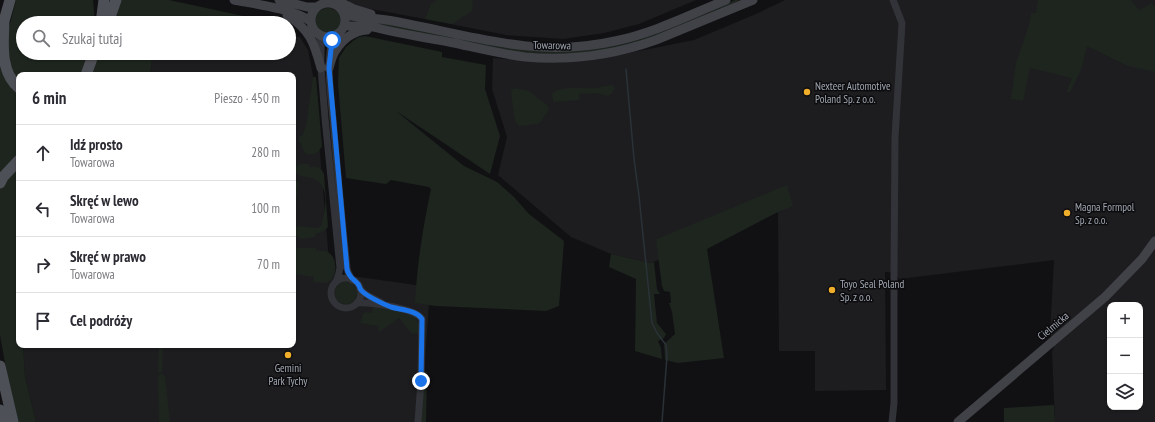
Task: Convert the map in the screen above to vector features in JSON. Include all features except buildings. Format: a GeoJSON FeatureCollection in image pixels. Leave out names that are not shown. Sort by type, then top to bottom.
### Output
{"type":"FeatureCollection","features":[{"type":"Feature","properties":{"kind":"main road"},"geometry":{"type":"LineString","coordinates":[[0,36],[10,0]]}},
{"type":"Feature","properties":{"kind":"main road"},"geometry":{"type":"LineString","coordinates":[[102,16],[104,0]]}},
{"type":"Feature","properties":{"kind":"main road"},"geometry":{"type":"LineString","coordinates":[[110,16],[116,0]]}},
{"type":"Feature","properties":{"kind":"main road"},"geometry":{"type":"LineString","coordinates":[[4,22],[3,59],[8,75],[16,86]]}},
{"type":"Feature","properties":{"kind":"main road"},"geometry":{"type":"LineString","coordinates":[[87,72],[91,60]]}},
{"type":"Feature","properties":{"kind":"main road"},"geometry":{"type":"LineString","coordinates":[[91,72],[95,60]]}},
{"type":"Feature","properties":{"kind":"main road"},"geometry":{"type":"LineString","coordinates":[[0,183],[16,163]]}},
{"type":"Feature","properties":{"kind":"main road"},"geometry":{"type":"LineString","coordinates":[[0,366],[13,422]]}},
{"type":"Feature","properties":{"kind":"main road"},"geometry":{"type":"LineString","coordinates":[[0,410],[3,422]]}},
{"type":"Feature","properties":{"kind":"street"},"geometry":{"type":"LineString","coordinates":[[234,0],[307,8],[316,7],[325,2],[330,2],[340,7],[345,15],[344,26],[340,32],[333,36],[323,36],[315,31],[310,21],[316,7]]}},
{"type":"Feature","properties":{"kind":"street"},"geometry":{"type":"LineString","coordinates":[[336,0],[354,9],[392,21]]}},
{"type":"Feature","properties":{"kind":"street","name":"Towarowa"},"geometry":{"type":"LineString","coordinates":[[345,15],[392,21],[511,45],[562,48],[599,44],[632,38],[726,0]]}},
{"type":"Feature","properties":{"kind":"street","name":"Towarowa"},"geometry":{"type":"LineString","coordinates":[[344,26],[363,26],[513,55],[549,58],[576,58],[641,46],[753,0]]}},
{"type":"Feature","properties":{"kind":"street"},"geometry":{"type":"LineString","coordinates":[[892,422],[894,395],[895,137],[902,23],[893,0]]}},
{"type":"Feature","properties":{"kind":"street"},"geometry":{"type":"LineString","coordinates":[[278,4],[310,21]]}},
{"type":"Feature","properties":{"kind":"street"},"geometry":{"type":"LineString","coordinates":[[278,4],[290,16]]}},
{"type":"Feature","properties":{"kind":"street"},"geometry":{"type":"LineString","coordinates":[[296,22],[307,32],[325,68]]}},
{"type":"Feature","properties":{"kind":"street"},"geometry":{"type":"LineString","coordinates":[[325,68],[335,50],[351,35],[358,31],[383,30]]}},
{"type":"Feature","properties":{"kind":"street"},"geometry":{"type":"LineString","coordinates":[[319,34],[325,68],[347,268],[352,280]]}},
{"type":"Feature","properties":{"kind":"street"},"geometry":{"type":"LineString","coordinates":[[333,36],[325,68],[333,207],[340,268],[331,294],[336,304],[348,308],[357,303],[363,302],[390,306],[420,315],[422,319],[421,381],[418,422]]}},
{"type":"Feature","properties":{"kind":"street","name":"Cielmicka"},"geometry":{"type":"LineString","coordinates":[[958,422],[1105,298],[1155,241]]}},
{"type":"Feature","properties":{"kind":"street"},"geometry":{"type":"LineString","coordinates":[[336,282],[346,278],[352,280],[365,294],[390,306]]}},
{"type":"Feature","properties":{"kind":"street"},"geometry":{"type":"LineString","coordinates":[[357,303],[360,297],[360,289]]}},
{"type":"Feature","properties":{"kind":"shaded area"},"geometry":{"type":"Polygon","coordinates":[[[16,0],[93,0],[94,16],[16,16],[16,60],[88,60],[84,72],[16,72],[16,81],[12,76],[6,39],[16,0]]]}},
{"type":"Feature","properties":{"kind":"shaded area"},"geometry":{"type":"Polygon","coordinates":[[[122,0],[169,0],[243,16],[114,16],[119,2],[122,0]]]}},
{"type":"Feature","properties":{"kind":"shaded area"},"geometry":{"type":"Polygon","coordinates":[[[348,0],[696,0],[639,24],[604,33],[563,39],[506,35],[360,7],[351,4],[348,0]]]}},
{"type":"Feature","properties":{"kind":"shaded area"},"geometry":{"type":"Polygon","coordinates":[[[437,0],[473,0],[472,11],[452,24],[425,19],[431,4],[437,0]]]}},
{"type":"Feature","properties":{"kind":"shaded area"},"geometry":{"type":"Polygon","coordinates":[[[735,0],[740,0],[719,11],[652,39],[597,52],[565,55],[518,53],[356,23],[358,18],[518,49],[652,34],[735,0]]]}},
{"type":"Feature","properties":{"kind":"shaded area"},"geometry":{"type":"Polygon","coordinates":[[[785,0],[1155,0],[1155,422],[1055,422],[1052,352],[1054,347],[1050,333],[1054,260],[899,279],[894,272],[885,272],[886,390],[815,391],[815,351],[779,351],[778,212],[651,263],[611,254],[571,237],[498,175],[507,137],[492,89],[493,58],[561,63],[614,56],[694,40],[785,0]]]}},
{"type":"Feature","properties":{"kind":"shaded area"},"geometry":{"type":"Polygon","coordinates":[[[1038,0],[1131,0],[1139,10],[1152,3],[1155,8],[1155,72],[1128,66],[1087,46],[1081,70],[1070,92],[1067,91],[1072,78],[1030,68],[1023,101],[1011,99],[1016,63],[1029,25],[1031,13],[1036,13],[1038,0]]]}},
{"type":"Feature","properties":{"kind":"shaded area"},"geometry":{"type":"Polygon","coordinates":[[[328,8],[337,12],[341,21],[337,30],[328,34],[319,30],[315,21],[319,12],[328,8]]]}},
{"type":"Feature","properties":{"kind":"shaded area"},"geometry":{"type":"Polygon","coordinates":[[[296,36],[300,37],[308,50],[314,81],[330,273],[430,287],[421,422],[36,422],[25,377],[23,348],[296,348],[296,72],[150,72],[152,60],[296,60],[296,36]]]}},
{"type":"Feature","properties":{"kind":"shaded area"},"geometry":{"type":"Polygon","coordinates":[[[365,36],[442,52],[442,57],[486,65],[485,89],[500,136],[490,174],[396,111],[464,166],[497,182],[514,197],[529,214],[564,241],[559,306],[546,311],[436,306],[415,303],[417,274],[425,217],[431,189],[429,187],[391,180],[386,184],[346,178],[338,84],[339,58],[346,47],[353,41],[359,37],[365,36]]]}},
{"type":"Feature","properties":{"kind":"shaded area"},"geometry":{"type":"Polygon","coordinates":[[[97,60],[152,60],[150,72],[93,72],[97,60]]]}},
{"type":"Feature","properties":{"kind":"shaded area"},"geometry":{"type":"Polygon","coordinates":[[[0,64],[16,87],[16,159],[0,177],[0,64]]]}},
{"type":"Feature","properties":{"kind":"shaded area"},"geometry":{"type":"Polygon","coordinates":[[[313,77],[316,77],[322,146],[317,153],[310,154],[305,153],[301,143],[299,142],[299,136],[302,136],[306,126],[313,77]]]}},
{"type":"Feature","properties":{"kind":"shaded area"},"geometry":{"type":"Polygon","coordinates":[[[612,85],[615,89],[608,96],[597,93],[579,94],[580,100],[553,101],[552,94],[560,89],[596,88],[612,85]]]}},
{"type":"Feature","properties":{"kind":"shaded area"},"geometry":{"type":"Polygon","coordinates":[[[515,88],[529,91],[547,105],[549,109],[540,123],[521,126],[517,124],[515,121],[511,92],[512,89],[515,88]]]}},
{"type":"Feature","properties":{"kind":"shaded area"},"geometry":{"type":"Polygon","coordinates":[[[309,164],[309,167],[318,168],[324,174],[328,227],[324,231],[315,234],[315,237],[301,239],[296,236],[296,226],[317,228],[321,226],[325,207],[325,194],[323,187],[319,182],[314,179],[300,176],[296,173],[297,165],[309,164]]]}},
{"type":"Feature","properties":{"kind":"shaded area"},"geometry":{"type":"Polygon","coordinates":[[[16,168],[16,348],[23,348],[25,377],[36,422],[18,422],[8,380],[0,335],[0,189],[8,176],[16,168]]]}},
{"type":"Feature","properties":{"kind":"shaded area"},"geometry":{"type":"Polygon","coordinates":[[[296,181],[299,182],[296,202],[296,181]]]}},
{"type":"Feature","properties":{"kind":"shaded area"},"geometry":{"type":"Polygon","coordinates":[[[787,185],[793,206],[778,212],[707,249],[724,358],[678,363],[665,360],[664,344],[675,334],[672,312],[669,303],[671,303],[670,292],[664,291],[662,286],[656,241],[657,239],[787,185]]]}},
{"type":"Feature","properties":{"kind":"shaded area"},"geometry":{"type":"Polygon","coordinates":[[[296,247],[316,248],[317,251],[326,251],[334,259],[335,274],[330,281],[326,283],[313,282],[314,277],[296,274],[296,247]]]}},
{"type":"Feature","properties":{"kind":"shaded area"},"geometry":{"type":"Polygon","coordinates":[[[611,254],[651,263],[654,262],[657,289],[660,294],[654,294],[657,323],[666,334],[664,338],[658,341],[661,348],[662,359],[635,351],[636,279],[609,267],[611,254]]]}},
{"type":"Feature","properties":{"kind":"shaded area"},"geometry":{"type":"Polygon","coordinates":[[[346,282],[354,285],[357,293],[354,301],[346,304],[338,301],[335,293],[338,285],[346,282]]]}},
{"type":"Feature","properties":{"kind":"shaded area"},"geometry":{"type":"Polygon","coordinates":[[[373,306],[397,311],[415,317],[419,325],[418,333],[412,334],[399,318],[379,332],[378,326],[360,323],[363,314],[366,312],[372,313],[373,306]]]}},
{"type":"Feature","properties":{"kind":"shaded area"},"geometry":{"type":"Polygon","coordinates":[[[159,348],[163,348],[162,372],[158,372],[159,348]]]}},
{"type":"Feature","properties":{"kind":"shaded area"},"geometry":{"type":"Polygon","coordinates":[[[424,372],[427,372],[426,422],[421,422],[424,372]]]}},
{"type":"Feature","properties":{"kind":"shaded area"},"geometry":{"type":"Polygon","coordinates":[[[160,374],[163,374],[165,377],[170,422],[159,422],[158,380],[160,374]]]}},
{"type":"Feature","properties":{"kind":"shaded area"},"geometry":{"type":"Polygon","coordinates":[[[1054,405],[1055,422],[1004,422],[1004,408],[1054,405]]]}},
{"type":"Feature","properties":{"kind":"waterway"},"geometry":{"type":"LineString","coordinates":[[626,69],[634,159],[652,323],[666,345],[667,356],[662,422]]}},
{"type":"Feature","properties":{"kind":"place","name":"Nexteer Automotive Poland Sp. z o.o."},"geometry":{"type":"Point","coordinates":[807,92]}},
{"type":"Feature","properties":{"kind":"place","name":"Magna Formpol Sp. z o.o."},"geometry":{"type":"Point","coordinates":[1067,213]}},
{"type":"Feature","properties":{"kind":"place","name":"Toyo Seal Poland Sp. z o.o."},"geometry":{"type":"Point","coordinates":[832,290]}},
{"type":"Feature","properties":{"kind":"place","name":"Gemini Park Tychy"},"geometry":{"type":"Point","coordinates":[288,355]}},
{"type":"Feature","properties":{"kind":"route"},"geometry":{"type":"LineString","coordinates":[[332,40],[329,68],[347,269],[352,280],[356,282],[365,294],[390,306],[420,315],[423,322],[421,381]]}}]}
